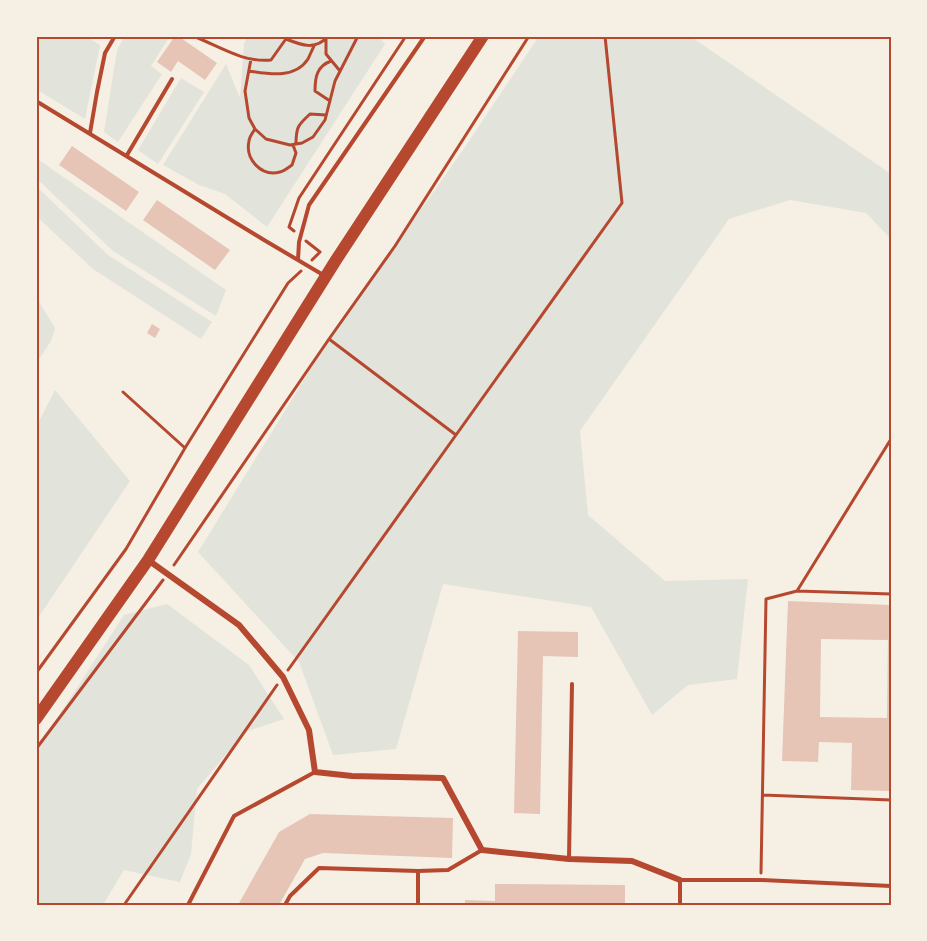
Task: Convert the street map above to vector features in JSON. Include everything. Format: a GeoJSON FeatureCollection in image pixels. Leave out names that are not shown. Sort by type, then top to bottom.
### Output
{"type":"FeatureCollection","features":[{"type":"Feature","properties":{"kind":"main road"},"geometry":{"type":"LineString","coordinates":[[36,719],[148,560],[326,276],[483,36]]}},
{"type":"Feature","properties":{"kind":"street"},"geometry":{"type":"LineString","coordinates":[[148,560],[239,625],[283,677],[309,730],[315,772],[352,776],[443,778],[482,850],[569,859],[632,861],[680,880]]}},
{"type":"Feature","properties":{"kind":"lane"},"geometry":{"type":"LineString","coordinates":[[90,133],[105,53],[115,36]]}},
{"type":"Feature","properties":{"kind":"lane"},"geometry":{"type":"LineString","coordinates":[[298,261],[309,205],[425,36]]}},
{"type":"Feature","properties":{"kind":"lane"},"geometry":{"type":"LineString","coordinates":[[127,155],[172,79]]}},
{"type":"Feature","properties":{"kind":"lane"},"geometry":{"type":"LineString","coordinates":[[36,101],[326,276]]}},
{"type":"Feature","properties":{"kind":"lane"},"geometry":{"type":"LineString","coordinates":[[569,859],[572,684]]}},
{"type":"Feature","properties":{"kind":"lane"},"geometry":{"type":"LineString","coordinates":[[188,905],[234,816],[315,772]]}},
{"type":"Feature","properties":{"kind":"lane"},"geometry":{"type":"LineString","coordinates":[[285,905],[290,896],[319,868],[448,870],[482,850]]}},
{"type":"Feature","properties":{"kind":"lane"},"geometry":{"type":"LineString","coordinates":[[418,871],[418,905]]}},
{"type":"Feature","properties":{"kind":"lane"},"geometry":{"type":"LineString","coordinates":[[680,905],[680,880],[761,880],[891,886]]}},
{"type":"Feature","properties":{"kind":"path"},"geometry":{"type":"LineString","coordinates":[[194,36],[229,53],[259,61],[271,60],[287,37],[302,45],[314,46]]}},
{"type":"Feature","properties":{"kind":"path"},"geometry":{"type":"LineString","coordinates":[[251,59],[245,91],[249,118],[255,129],[266,139],[290,145],[302,143],[313,136],[325,120],[335,81],[358,36]]}},
{"type":"Feature","properties":{"kind":"path"},"geometry":{"type":"LineString","coordinates":[[36,673],[126,549],[185,448],[288,283],[321,252],[289,227],[299,198],[406,36]]}},
{"type":"Feature","properties":{"kind":"path"},"geometry":{"type":"LineString","coordinates":[[36,749],[167,574],[328,339],[395,246],[529,36]]}},
{"type":"Feature","properties":{"kind":"path"},"geometry":{"type":"LineString","coordinates":[[124,905],[283,677],[622,203],[605,36]]}},
{"type":"Feature","properties":{"kind":"path"},"geometry":{"type":"LineString","coordinates":[[249,71],[271,74],[293,72],[307,61],[314,46],[327,38]]}},
{"type":"Feature","properties":{"kind":"path"},"geometry":{"type":"LineString","coordinates":[[327,38],[326,54],[340,71]]}},
{"type":"Feature","properties":{"kind":"path"},"geometry":{"type":"LineString","coordinates":[[330,101],[315,91],[315,76],[324,64],[331,61]]}},
{"type":"Feature","properties":{"kind":"path"},"geometry":{"type":"LineString","coordinates":[[255,129],[249,141],[249,157],[260,170],[280,172],[292,165],[296,153],[294,144],[299,124],[310,114],[326,115]]}},
{"type":"Feature","properties":{"kind":"path"},"geometry":{"type":"LineString","coordinates":[[328,339],[456,435]]}},
{"type":"Feature","properties":{"kind":"path"},"geometry":{"type":"LineString","coordinates":[[123,392],[185,448]]}},
{"type":"Feature","properties":{"kind":"path"},"geometry":{"type":"LineString","coordinates":[[797,591],[891,439]]}},
{"type":"Feature","properties":{"kind":"path"},"geometry":{"type":"LineString","coordinates":[[761,880],[766,599],[797,591],[891,594]]}},
{"type":"Feature","properties":{"kind":"path"},"geometry":{"type":"LineString","coordinates":[[763,795],[891,800]]}},
{"type":"Feature","properties":{"kind":"shaded area"},"geometry":{"type":"Polygon","coordinates":[[[36,36],[85,36],[100,45],[85,119],[36,89],[36,36]]]}},
{"type":"Feature","properties":{"kind":"shaded area"},"geometry":{"type":"Polygon","coordinates":[[[125,36],[170,36],[151,66],[162,74],[118,142],[104,132],[117,50],[125,36]]]}},
{"type":"Feature","properties":{"kind":"shaded area"},"geometry":{"type":"Polygon","coordinates":[[[249,36],[378,36],[385,44],[267,227],[225,194],[199,185],[163,165],[226,64],[240,98],[244,43],[249,36]]]}},
{"type":"Feature","properties":{"kind":"shaded area"},"geometry":{"type":"Polygon","coordinates":[[[539,36],[690,36],[891,174],[891,239],[866,213],[790,200],[729,219],[580,431],[588,515],[665,581],[748,579],[737,679],[688,685],[652,715],[591,607],[443,584],[396,749],[333,755],[299,662],[198,552],[329,339],[463,150],[539,36]]]}},
{"type":"Feature","properties":{"kind":"shaded area"},"geometry":{"type":"Polygon","coordinates":[[[181,78],[204,92],[158,164],[138,150],[181,78]]]}},
{"type":"Feature","properties":{"kind":"shaded area"},"geometry":{"type":"Polygon","coordinates":[[[36,158],[226,290],[216,316],[113,251],[36,178],[36,158]]]}},
{"type":"Feature","properties":{"kind":"shaded area"},"geometry":{"type":"Polygon","coordinates":[[[36,186],[108,255],[212,322],[201,339],[93,269],[36,216],[36,186]]]}},
{"type":"Feature","properties":{"kind":"shaded area"},"geometry":{"type":"Polygon","coordinates":[[[36,297],[55,328],[51,341],[36,366],[36,297]]]}},
{"type":"Feature","properties":{"kind":"shaded area"},"geometry":{"type":"Polygon","coordinates":[[[55,390],[130,481],[36,621],[36,427],[55,390]]]}},
{"type":"Feature","properties":{"kind":"shaded area"},"geometry":{"type":"Polygon","coordinates":[[[167,604],[249,665],[284,719],[245,732],[197,789],[191,854],[180,882],[124,870],[103,905],[36,905],[36,746],[56,720],[124,615],[167,604]]]}},
{"type":"Feature","properties":{"kind":"building"},"geometry":{"type":"Polygon","coordinates":[[[175,36],[217,63],[205,80],[178,61],[171,72],[157,62],[175,36]]]}},
{"type":"Feature","properties":{"kind":"building"},"geometry":{"type":"Polygon","coordinates":[[[72,146],[139,192],[126,211],[59,165],[72,146]]]}},
{"type":"Feature","properties":{"kind":"building"},"geometry":{"type":"Polygon","coordinates":[[[157,200],[230,250],[215,270],[143,220],[157,200]]]}},
{"type":"Feature","properties":{"kind":"building"},"geometry":{"type":"Polygon","coordinates":[[[152,324],[160,329],[155,338],[147,333],[152,324]]]}},
{"type":"Feature","properties":{"kind":"building"},"geometry":{"type":"Polygon","coordinates":[[[788,601],[891,605],[891,791],[851,790],[852,743],[819,742],[818,762],[782,761],[788,601]],[[821,639],[820,717],[887,718],[888,640],[821,639]]]}},
{"type":"Feature","properties":{"kind":"building"},"geometry":{"type":"Polygon","coordinates":[[[518,631],[578,632],[578,657],[543,656],[540,814],[514,813],[518,631]]]}},
{"type":"Feature","properties":{"kind":"building"},"geometry":{"type":"Polygon","coordinates":[[[310,814],[453,818],[452,858],[323,853],[305,859],[279,905],[238,905],[279,832],[310,814]]]}},
{"type":"Feature","properties":{"kind":"building"},"geometry":{"type":"Polygon","coordinates":[[[495,884],[625,885],[625,905],[465,905],[465,900],[495,901],[495,884]]]}}]}
